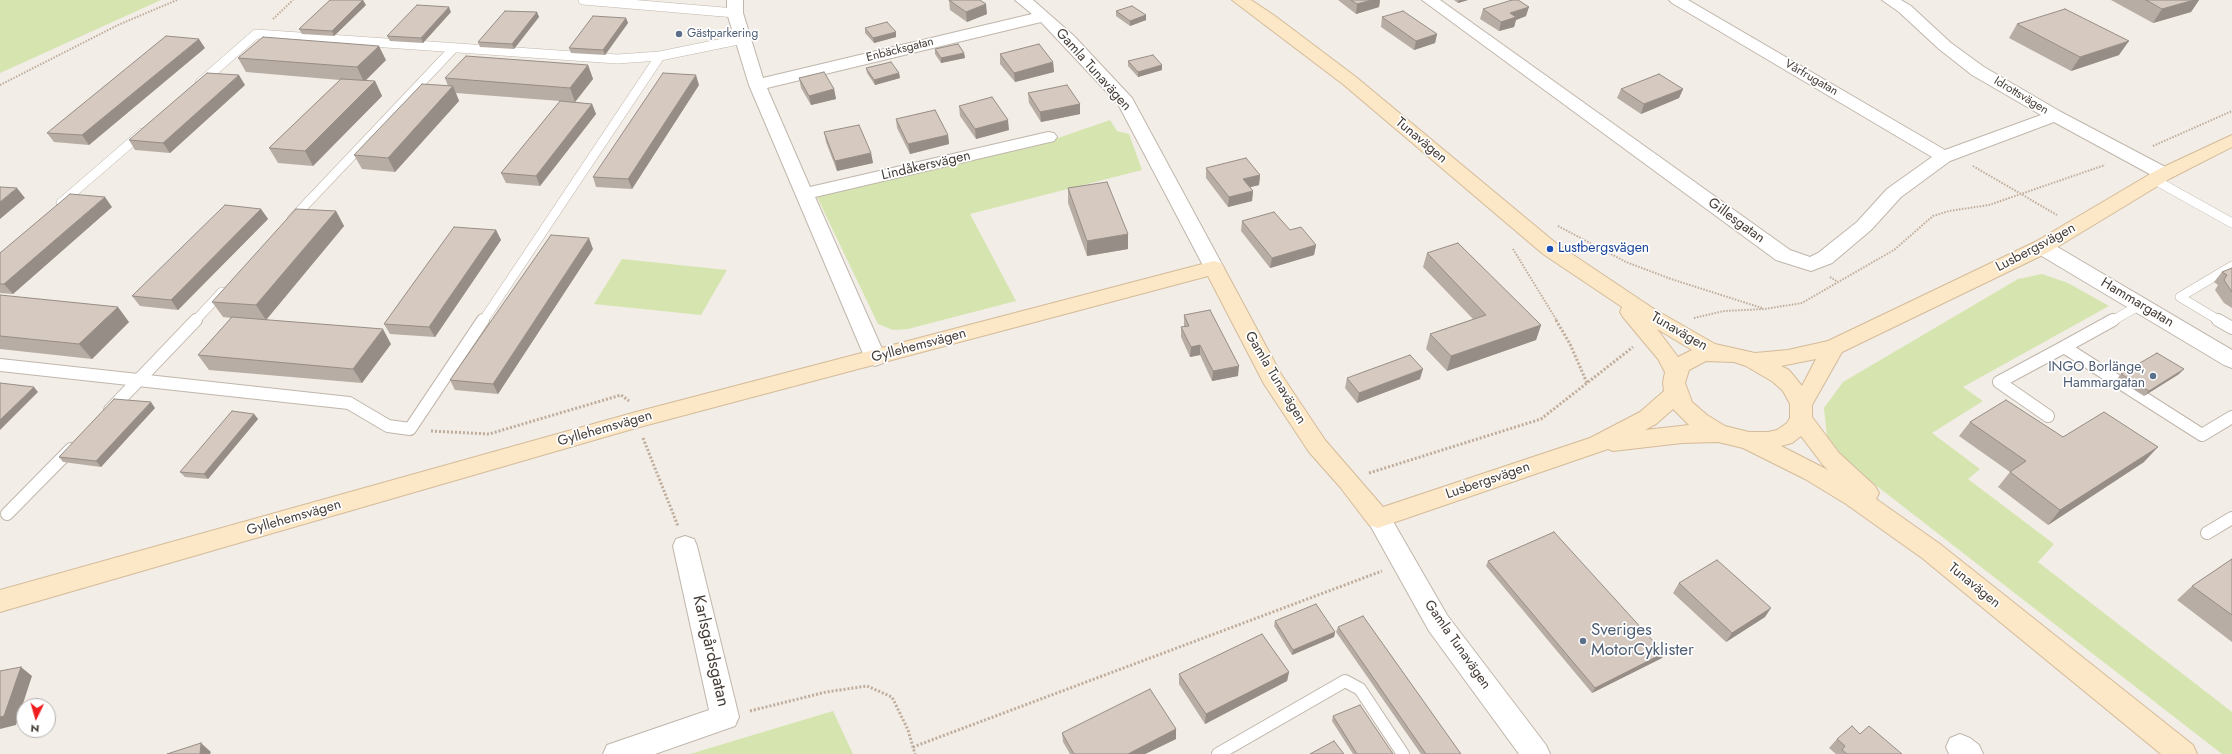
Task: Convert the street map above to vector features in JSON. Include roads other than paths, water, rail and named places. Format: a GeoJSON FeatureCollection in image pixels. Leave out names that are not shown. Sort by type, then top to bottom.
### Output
{"type":"FeatureCollection","features":[{"type":"Feature","properties":{"kind":"street","name":"Gamla Tunavägen"},"geometry":{"type":"LineString","coordinates":[[1024,0],[1044,16],[1126,102],[1272,378],[1317,446],[1348,480],[1378,518],[1438,623],[1536,754]]}},
{"type":"Feature","properties":{"kind":"street","name":"Tunavägen"},"geometry":{"type":"LineString","coordinates":[[1240,0],[1269,19],[1350,81],[1550,249],[1602,282],[1647,314],[1718,353]]}},
{"type":"Feature","properties":{"kind":"street","name":"Gillesgatan"},"geometry":{"type":"LineString","coordinates":[[1430,0],[1783,255],[1811,264],[1825,258],[1864,226],[1894,193],[1944,157],[2055,116]]}},
{"type":"Feature","properties":{"kind":"street","name":"Vårfrugatan"},"geometry":{"type":"LineString","coordinates":[[1677,0],[1944,157]]}},
{"type":"Feature","properties":{"kind":"street","name":"Idrottsvägen"},"geometry":{"type":"LineString","coordinates":[[1890,0],[1905,8],[1945,46],[1978,71],[2160,177]]}},
{"type":"Feature","properties":{"kind":"street"},"geometry":{"type":"LineString","coordinates":[[735,7],[757,85],[875,358]]}},
{"type":"Feature","properties":{"kind":"street","name":"Enbäcksgatan"},"geometry":{"type":"LineString","coordinates":[[757,85],[1044,16]]}},
{"type":"Feature","properties":{"kind":"street","name":"Lindåkersvägen"},"geometry":{"type":"LineString","coordinates":[[804,194],[1048,138]]}},
{"type":"Feature","properties":{"kind":"street","name":"Lusbergsvägen"},"geometry":{"type":"LineString","coordinates":[[1754,360],[1788,358],[1834,347],[2042,247],[2160,177],[2232,140]]}},
{"type":"Feature","properties":{"kind":"street","name":"Hammargatan"},"geometry":{"type":"LineString","coordinates":[[2042,247],[2232,360]]}},
{"type":"Feature","properties":{"kind":"street","name":"Gyllehemsvägen"},"geometry":{"type":"LineString","coordinates":[[0,601],[636,420],[1214,268]]}},
{"type":"Feature","properties":{"kind":"street","name":"Tunavägen"},"geometry":{"type":"LineString","coordinates":[[1602,282],[1649,331],[1666,354],[1676,382]]}},
{"type":"Feature","properties":{"kind":"street"},"geometry":{"type":"LineString","coordinates":[[1801,411],[1791,386],[1781,376],[1754,360],[1736,355],[1718,353],[1703,354],[1690,359],[1681,365],[1676,382],[1689,412],[1699,421],[1718,432],[1749,441],[1768,441],[1784,437],[1795,429],[1801,411],[1834,347]]}},
{"type":"Feature","properties":{"kind":"street","name":"Lusbergsvägen"},"geometry":{"type":"LineString","coordinates":[[1378,518],[1598,444],[1648,418],[1676,382]]}},
{"type":"Feature","properties":{"kind":"street","name":"Tunavägen"},"geometry":{"type":"LineString","coordinates":[[1801,411],[1831,460],[1863,490],[1961,565],[2200,754]]}},
{"type":"Feature","properties":{"kind":"street","name":"Lusbergsvägen"},"geometry":{"type":"LineString","coordinates":[[1598,444],[1682,434],[1718,432]]}},
{"type":"Feature","properties":{"kind":"street","name":"Tunavägen"},"geometry":{"type":"LineString","coordinates":[[1749,441],[1855,496],[1931,551],[2183,754]]}},
{"type":"Feature","properties":{"kind":"street","name":"Karlsgårdsgatan"},"geometry":{"type":"LineString","coordinates":[[618,754],[725,717],[685,546]]}},
{"type":"Feature","properties":{"kind":"lane"},"geometry":{"type":"LineString","coordinates":[[583,0],[735,7]]}},
{"type":"Feature","properties":{"kind":"lane"},"geometry":{"type":"LineString","coordinates":[[191,91],[256,34],[618,59],[660,56],[743,39]]}},
{"type":"Feature","properties":{"kind":"lane"},"geometry":{"type":"LineString","coordinates":[[285,226],[454,48]]}},
{"type":"Feature","properties":{"kind":"lane"},"geometry":{"type":"LineString","coordinates":[[0,365],[349,403],[388,426],[410,429],[660,56]]}},
{"type":"Feature","properties":{"kind":"lane"},"geometry":{"type":"LineString","coordinates":[[54,209],[149,127]]}},
{"type":"Feature","properties":{"kind":"lane"},"geometry":{"type":"LineString","coordinates":[[2160,177],[2232,223]]}},
{"type":"Feature","properties":{"kind":"lane"},"geometry":{"type":"LineString","coordinates":[[2232,266],[2180,297],[2232,328]]}},
{"type":"Feature","properties":{"kind":"lane"},"geometry":{"type":"LineString","coordinates":[[100,420],[231,283]]}},
{"type":"Feature","properties":{"kind":"lane"},"geometry":{"type":"LineString","coordinates":[[2048,416],[1999,382],[2140,305]]}},
{"type":"Feature","properties":{"kind":"lane"},"geometry":{"type":"LineString","coordinates":[[2064,347],[2202,435],[2232,417]]}},
{"type":"Feature","properties":{"kind":"lane"},"geometry":{"type":"LineString","coordinates":[[7,514],[78,442]]}},
{"type":"Feature","properties":{"kind":"lane"},"geometry":{"type":"LineString","coordinates":[[2207,533],[2232,518]]}},
{"type":"Feature","properties":{"kind":"lane"},"geometry":{"type":"LineString","coordinates":[[1218,754],[1345,681],[1360,689],[1403,754]]}},
{"type":"Feature","properties":{"kind":"place","name":"Gästparkering"},"geometry":{"type":"Point","coordinates":[679,34]}},
{"type":"Feature","properties":{"kind":"place","name":"Lustbergsvägen"},"geometry":{"type":"Point","coordinates":[1550,249]}},
{"type":"Feature","properties":{"kind":"place","name":"INGO Borlänge, Hammargatan"},"geometry":{"type":"Point","coordinates":[2153,376]}},
{"type":"Feature","properties":{"kind":"place","name":"Sveriges MotorCyklister"},"geometry":{"type":"Point","coordinates":[1583,641]}}]}
